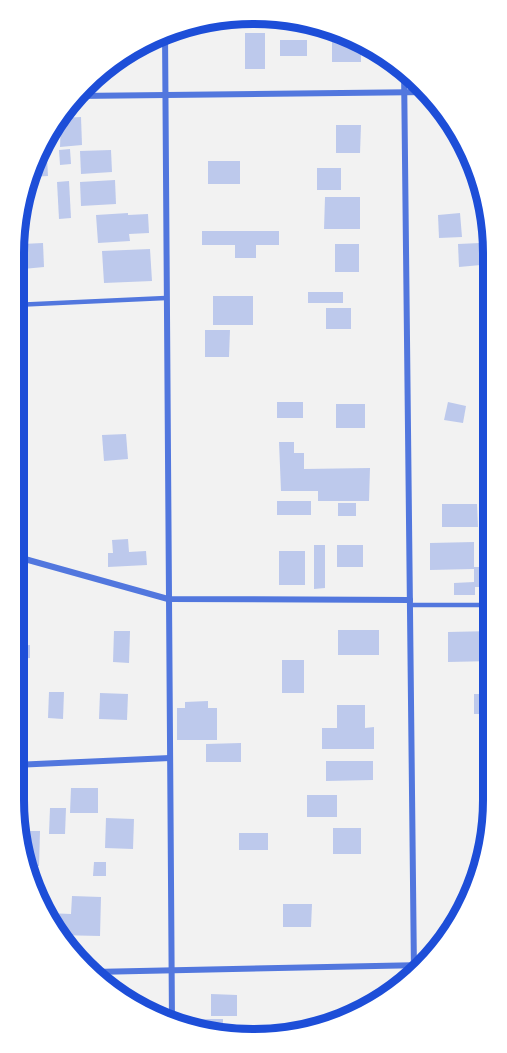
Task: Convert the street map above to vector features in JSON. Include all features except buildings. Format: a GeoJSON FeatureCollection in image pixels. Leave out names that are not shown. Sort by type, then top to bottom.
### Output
{"type":"FeatureCollection","features":[{"type":"Feature","properties":{"kind":"street"},"geometry":{"type":"LineString","coordinates":[[165,41],[172,1014]]}},
{"type":"Feature","properties":{"kind":"street"},"geometry":{"type":"LineString","coordinates":[[405,81],[413,965]]}},
{"type":"Feature","properties":{"kind":"street"},"geometry":{"type":"LineString","coordinates":[[87,96],[417,92]]}},
{"type":"Feature","properties":{"kind":"street"},"geometry":{"type":"LineString","coordinates":[[24,559],[168,599],[410,602]]}},
{"type":"Feature","properties":{"kind":"street"},"geometry":{"type":"LineString","coordinates":[[24,765],[170,758]]}},
{"type":"Feature","properties":{"kind":"street"},"geometry":{"type":"LineString","coordinates":[[102,972],[412,966]]}},
{"type":"Feature","properties":{"kind":"lane"},"geometry":{"type":"LineString","coordinates":[[24,305],[166,298]]}},
{"type":"Feature","properties":{"kind":"lane"},"geometry":{"type":"LineString","coordinates":[[410,602],[483,605]]}}]}
